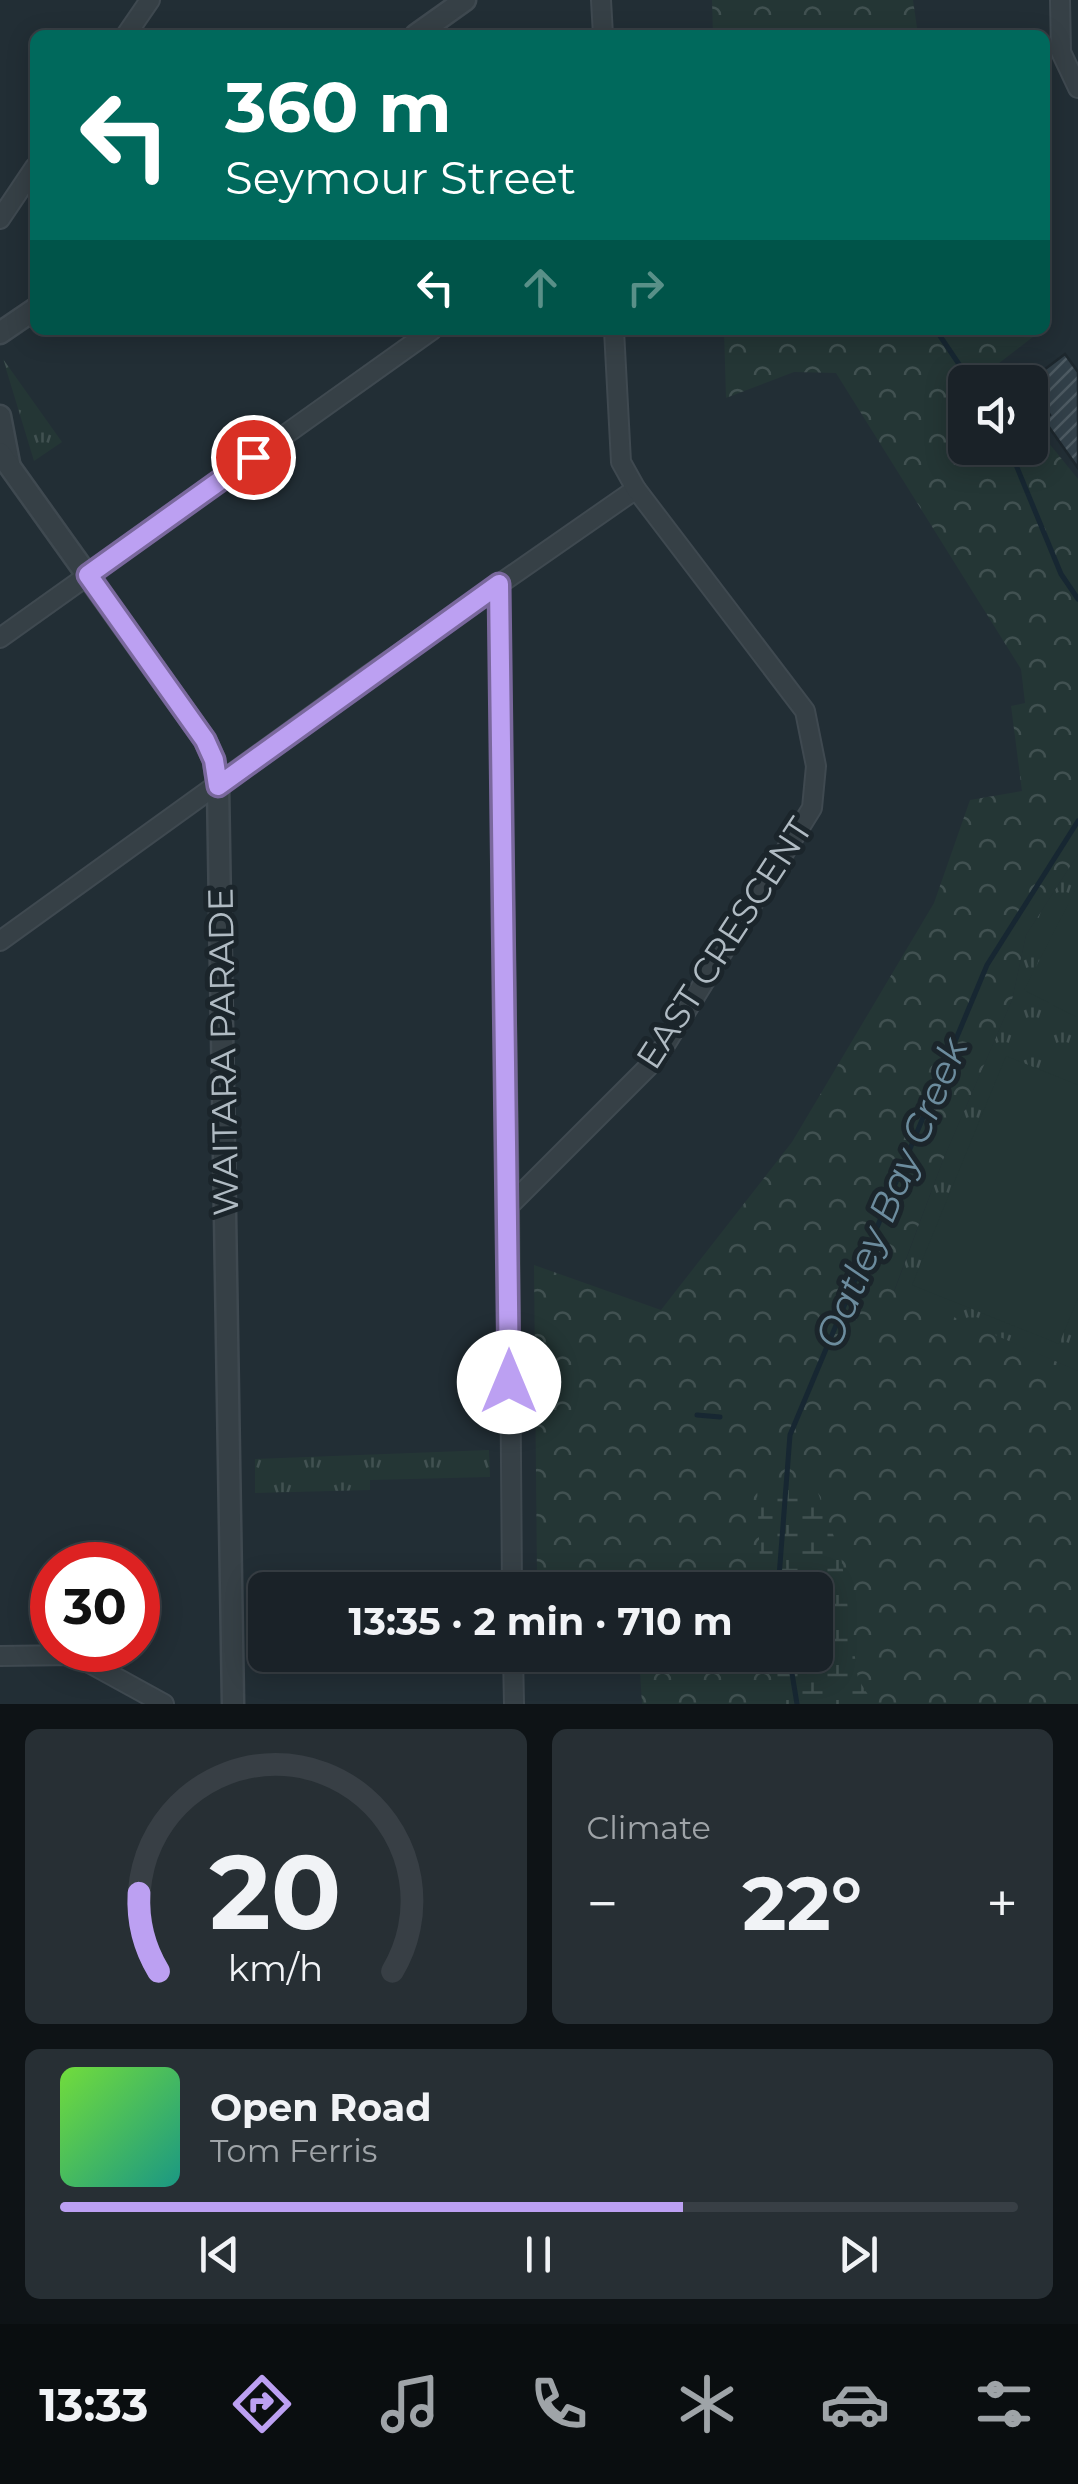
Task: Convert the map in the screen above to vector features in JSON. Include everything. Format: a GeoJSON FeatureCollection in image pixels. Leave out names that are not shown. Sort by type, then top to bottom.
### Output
{"type":"FeatureCollection","features":[{"type":"Feature","properties":{"kind":"street"},"geometry":{"type":"LineString","coordinates":[[129,30],[150,0]]}},
{"type":"Feature","properties":{"kind":"street"},"geometry":{"type":"LineString","coordinates":[[423,30],[465,0]]}},
{"type":"Feature","properties":{"kind":"street"},"geometry":{"type":"LineString","coordinates":[[601,0],[602,30]]}},
{"type":"Feature","properties":{"kind":"street"},"geometry":{"type":"LineString","coordinates":[[1060,0],[1061,52],[1078,88]]}},
{"type":"Feature","properties":{"kind":"street"},"geometry":{"type":"LineString","coordinates":[[0,218],[30,175]]}},
{"type":"Feature","properties":{"kind":"street"},"geometry":{"type":"LineString","coordinates":[[0,333],[30,312]]}},
{"type":"Feature","properties":{"kind":"street"},"geometry":{"type":"LineString","coordinates":[[0,638],[425,335]]}},
{"type":"Feature","properties":{"kind":"street","name":"EAST CRESCENT"},"geometry":{"type":"LineString","coordinates":[[509,1206],[657,1058],[812,808],[816,766],[805,711],[636,489],[622,462],[614,335]]}},
{"type":"Feature","properties":{"kind":"street","name":"WAITARA PARADE"},"geometry":{"type":"LineString","coordinates":[[0,416],[4,459],[205,740],[214,760],[218,786],[234,1704]]}},
{"type":"Feature","properties":{"kind":"street"},"geometry":{"type":"LineString","coordinates":[[0,941],[636,489]]}},
{"type":"Feature","properties":{"kind":"street"},"geometry":{"type":"LineString","coordinates":[[499,584],[512,1572]]}},
{"type":"Feature","properties":{"kind":"street"},"geometry":{"type":"LineString","coordinates":[[4,1652],[74,1656],[164,1704]]}},
{"type":"Feature","properties":{"kind":"street"},"geometry":{"type":"LineString","coordinates":[[513,1672],[514,1704]]}},
{"type":"Feature","properties":{"kind":"green space"},"geometry":{"type":"Polygon","coordinates":[[[712,0],[913,0],[917,30],[713,30],[712,0]]]}},
{"type":"Feature","properties":{"kind":"green space"},"geometry":{"type":"Polygon","coordinates":[[[724,335],[1036,335],[996,365],[948,365],[948,465],[1048,465],[1048,442],[1078,479],[1078,854],[1026,935],[1012,1000],[943,1160],[894,1291],[1078,1371],[1078,1704],[642,1704],[640,1672],[833,1672],[833,1572],[537,1572],[534,1265],[661,1310],[792,1142],[934,903],[970,800],[1022,791],[1011,706],[1025,703],[1021,669],[836,373],[794,372],[726,398],[724,335]]]}},
{"type":"Feature","properties":{"kind":"green space"},"geometry":{"type":"Polygon","coordinates":[[[3,359],[62,442],[34,461],[3,359]]]}},
{"type":"Feature","properties":{"kind":"green space"},"geometry":{"type":"Polygon","coordinates":[[[1078,854],[1078,1371],[894,1292],[943,1160],[1012,1000],[1026,935],[1078,854]]]}},
{"type":"Feature","properties":{"kind":"green space"},"geometry":{"type":"Polygon","coordinates":[[[1078,885],[1078,1018],[1024,990],[1078,885]]]}},
{"type":"Feature","properties":{"kind":"green space"},"geometry":{"type":"Polygon","coordinates":[[[1006,1056],[1078,1085],[1078,1298],[1059,1344],[912,1285],[1006,1056]]]}},
{"type":"Feature","properties":{"kind":"green space"},"geometry":{"type":"Polygon","coordinates":[[[489,1450],[490,1477],[370,1480],[370,1490],[255,1493],[255,1459],[489,1450]]]}},
{"type":"Feature","properties":{"kind":"green space"},"geometry":{"type":"Polygon","coordinates":[[[757,1485],[817,1490],[841,1556],[858,1679],[874,1704],[778,1704],[771,1672],[833,1672],[833,1572],[760,1572],[757,1485]]]}},
{"type":"Feature","properties":{"kind":"building"},"geometry":{"type":"Polygon","coordinates":[[[1065,354],[1078,372],[1078,468],[1048,426],[1048,367],[1065,354]]]}},
{"type":"Feature","properties":{"kind":"waterway","name":"Oatley Bay Creek"},"geometry":{"type":"LineString","coordinates":[[939,335],[960,365]]}},
{"type":"Feature","properties":{"kind":"waterway","name":"Oatley Bay Creek"},"geometry":{"type":"LineString","coordinates":[[1016,465],[1061,574],[1078,599]]}},
{"type":"Feature","properties":{"kind":"waterway","name":"Oatley Bay Creek"},"geometry":{"type":"LineString","coordinates":[[779,1572],[790,1435],[987,965],[1078,821]]}},
{"type":"Feature","properties":{"kind":"waterway"},"geometry":{"type":"LineString","coordinates":[[697,1415],[720,1417]]}},
{"type":"Feature","properties":{"kind":"waterway","name":"Oatley Bay Creek"},"geometry":{"type":"LineString","coordinates":[[792,1672],[797,1704]]}},
{"type":"Feature","properties":{"kind":"route"},"geometry":{"type":"LineString","coordinates":[[253,457],[88,575],[205,740],[214,760],[218,786],[499,584],[509,1382]]}}]}
